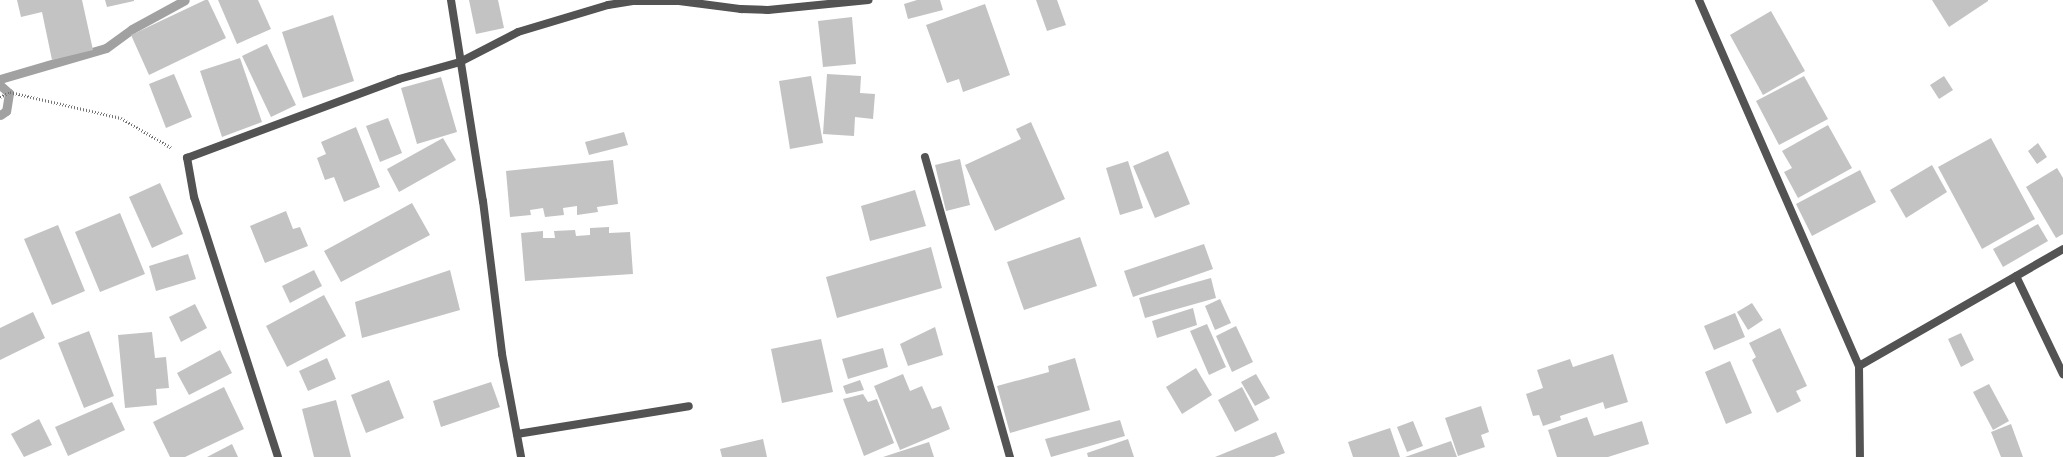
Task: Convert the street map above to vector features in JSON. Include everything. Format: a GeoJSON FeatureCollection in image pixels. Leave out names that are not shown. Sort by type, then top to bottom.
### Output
{"type":"FeatureCollection","features":[{"type":"Feature","properties":{"kind":"street"},"geometry":{"type":"LineString","coordinates":[[451,0],[521,457]]}},
{"type":"Feature","properties":{"kind":"street"},"geometry":{"type":"LineString","coordinates":[[278,457],[194,197],[188,158],[399,79],[460,62],[518,32],[608,5],[633,1],[679,1],[741,9],[768,10],[869,0]]}},
{"type":"Feature","properties":{"kind":"street"},"geometry":{"type":"LineString","coordinates":[[1700,0],[1859,366],[1860,457]]}},
{"type":"Feature","properties":{"kind":"street"},"geometry":{"type":"LineString","coordinates":[[925,157],[1010,457]]}},
{"type":"Feature","properties":{"kind":"street"},"geometry":{"type":"LineString","coordinates":[[1859,366],[2063,249]]}},
{"type":"Feature","properties":{"kind":"street"},"geometry":{"type":"LineString","coordinates":[[2016,276],[2063,374]]}},
{"type":"Feature","properties":{"kind":"street"},"geometry":{"type":"LineString","coordinates":[[517,434],[689,406]]}},
{"type":"Feature","properties":{"kind":"path"},"geometry":{"type":"LineString","coordinates":[[0,97],[10,92],[121,118],[188,158]]}},
{"type":"Feature","properties":{"kind":"building"},"geometry":{"type":"Polygon","coordinates":[[[17,0],[82,0],[93,50],[52,60],[42,12],[21,17],[17,0]]]}},
{"type":"Feature","properties":{"kind":"building"},"geometry":{"type":"Polygon","coordinates":[[[105,0],[134,0],[134,1],[107,7],[105,0]]]}},
{"type":"Feature","properties":{"kind":"building"},"geometry":{"type":"Polygon","coordinates":[[[205,0],[208,0],[226,38],[149,75],[131,35],[205,0]]]}},
{"type":"Feature","properties":{"kind":"building"},"geometry":{"type":"Polygon","coordinates":[[[218,0],[258,0],[271,29],[237,44],[218,0]]]}},
{"type":"Feature","properties":{"kind":"building"},"geometry":{"type":"Polygon","coordinates":[[[469,0],[498,0],[504,28],[476,34],[469,0]]]}},
{"type":"Feature","properties":{"kind":"building"},"geometry":{"type":"Polygon","coordinates":[[[917,0],[940,0],[943,10],[908,19],[904,4],[917,0]]]}},
{"type":"Feature","properties":{"kind":"building"},"geometry":{"type":"Polygon","coordinates":[[[1036,0],[1057,0],[1066,25],[1047,31],[1036,0]]]}},
{"type":"Feature","properties":{"kind":"building"},"geometry":{"type":"Polygon","coordinates":[[[1932,0],[1988,0],[1988,1],[1949,27],[1932,0]]]}},
{"type":"Feature","properties":{"kind":"building"},"geometry":{"type":"Polygon","coordinates":[[[985,4],[1010,75],[963,92],[959,79],[947,83],[926,25],[985,4]]]}},
{"type":"Feature","properties":{"kind":"building"},"geometry":{"type":"Polygon","coordinates":[[[1771,11],[1805,71],[1763,95],[1730,35],[1771,11]]]}},
{"type":"Feature","properties":{"kind":"building"},"geometry":{"type":"Polygon","coordinates":[[[333,15],[354,81],[303,98],[282,32],[333,15]]]}},
{"type":"Feature","properties":{"kind":"building"},"geometry":{"type":"Polygon","coordinates":[[[852,17],[856,64],[823,67],[818,21],[852,17]]]}},
{"type":"Feature","properties":{"kind":"building"},"geometry":{"type":"Polygon","coordinates":[[[267,44],[296,105],[271,117],[242,56],[267,44]]]}},
{"type":"Feature","properties":{"kind":"building"},"geometry":{"type":"Polygon","coordinates":[[[240,58],[262,122],[222,137],[200,71],[240,58]]]}},
{"type":"Feature","properties":{"kind":"building"},"geometry":{"type":"Polygon","coordinates":[[[174,74],[192,117],[166,128],[149,84],[174,74]]]}},
{"type":"Feature","properties":{"kind":"building"},"geometry":{"type":"Polygon","coordinates":[[[827,74],[861,76],[860,93],[875,94],[873,119],[855,117],[854,136],[823,134],[827,74]]]}},
{"type":"Feature","properties":{"kind":"building"},"geometry":{"type":"Polygon","coordinates":[[[811,76],[823,143],[790,149],[779,81],[811,76]]]}},
{"type":"Feature","properties":{"kind":"building"},"geometry":{"type":"Polygon","coordinates":[[[1804,76],[1828,119],[1779,145],[1756,101],[1804,76]]]}},
{"type":"Feature","properties":{"kind":"building"},"geometry":{"type":"Polygon","coordinates":[[[1944,76],[1953,90],[1939,99],[1930,85],[1944,76]]]}},
{"type":"Feature","properties":{"kind":"building"},"geometry":{"type":"Polygon","coordinates":[[[441,77],[457,132],[417,144],[401,88],[441,77]]]}},
{"type":"Feature","properties":{"kind":"building"},"geometry":{"type":"Polygon","coordinates":[[[388,118],[402,153],[380,162],[366,126],[388,118]]]}},
{"type":"Feature","properties":{"kind":"building"},"geometry":{"type":"Polygon","coordinates":[[[1031,122],[1065,199],[995,231],[965,165],[1021,139],[1016,129],[1031,122]]]}},
{"type":"Feature","properties":{"kind":"building"},"geometry":{"type":"Polygon","coordinates":[[[1828,125],[1852,168],[1798,198],[1784,172],[1792,168],[1782,151],[1828,125]]]}},
{"type":"Feature","properties":{"kind":"building"},"geometry":{"type":"Polygon","coordinates":[[[356,127],[380,187],[344,202],[334,177],[325,180],[317,158],[326,154],[321,142],[356,127]]]}},
{"type":"Feature","properties":{"kind":"building"},"geometry":{"type":"Polygon","coordinates":[[[624,132],[628,145],[589,155],[585,142],[624,132]]]}},
{"type":"Feature","properties":{"kind":"building"},"geometry":{"type":"Polygon","coordinates":[[[443,138],[456,160],[399,192],[387,169],[443,138]]]}},
{"type":"Feature","properties":{"kind":"building"},"geometry":{"type":"Polygon","coordinates":[[[1991,138],[2035,219],[1982,249],[1938,167],[1991,138]]]}},
{"type":"Feature","properties":{"kind":"building"},"geometry":{"type":"Polygon","coordinates":[[[2038,143],[2047,157],[2037,164],[2028,151],[2038,143]]]}},
{"type":"Feature","properties":{"kind":"building"},"geometry":{"type":"Polygon","coordinates":[[[1168,151],[1190,204],[1155,218],[1133,166],[1168,151]]]}},
{"type":"Feature","properties":{"kind":"building"},"geometry":{"type":"Polygon","coordinates":[[[960,159],[970,205],[946,211],[935,165],[960,159]]]}},
{"type":"Feature","properties":{"kind":"building"},"geometry":{"type":"Polygon","coordinates":[[[613,160],[618,204],[597,207],[598,212],[577,215],[577,206],[563,208],[564,215],[545,217],[543,208],[530,210],[531,215],[510,217],[506,171],[613,160]]]}},
{"type":"Feature","properties":{"kind":"building"},"geometry":{"type":"Polygon","coordinates":[[[1128,161],[1143,208],[1120,215],[1106,168],[1128,161]]]}},
{"type":"Feature","properties":{"kind":"building"},"geometry":{"type":"Polygon","coordinates":[[[1932,165],[1947,192],[1906,218],[1890,190],[1932,165]]]}},
{"type":"Feature","properties":{"kind":"building"},"geometry":{"type":"Polygon","coordinates":[[[2057,168],[2063,178],[2063,234],[2056,238],[2026,187],[2057,168]]]}},
{"type":"Feature","properties":{"kind":"building"},"geometry":{"type":"Polygon","coordinates":[[[1860,170],[1876,202],[1812,236],[1796,204],[1860,170]]]}},
{"type":"Feature","properties":{"kind":"building"},"geometry":{"type":"Polygon","coordinates":[[[160,183],[183,234],[152,248],[129,197],[160,183]]]}},
{"type":"Feature","properties":{"kind":"building"},"geometry":{"type":"Polygon","coordinates":[[[915,190],[926,226],[870,241],[861,206],[915,190]]]}},
{"type":"Feature","properties":{"kind":"building"},"geometry":{"type":"Polygon","coordinates":[[[412,203],[430,235],[341,282],[324,251],[412,203]]]}},
{"type":"Feature","properties":{"kind":"building"},"geometry":{"type":"Polygon","coordinates":[[[286,211],[293,229],[300,227],[308,246],[265,263],[250,226],[286,211]]]}},
{"type":"Feature","properties":{"kind":"building"},"geometry":{"type":"Polygon","coordinates":[[[120,213],[145,274],[100,292],[75,232],[120,213]]]}},
{"type":"Feature","properties":{"kind":"building"},"geometry":{"type":"Polygon","coordinates":[[[2038,224],[2048,241],[2003,267],[1993,249],[2038,224]]]}},
{"type":"Feature","properties":{"kind":"building"},"geometry":{"type":"Polygon","coordinates":[[[58,225],[85,291],[52,305],[24,239],[58,225]]]}},
{"type":"Feature","properties":{"kind":"building"},"geometry":{"type":"Polygon","coordinates":[[[609,227],[609,233],[630,232],[633,274],[525,281],[521,233],[543,231],[543,238],[555,238],[554,231],[575,230],[576,236],[590,235],[590,228],[609,227]]]}},
{"type":"Feature","properties":{"kind":"building"},"geometry":{"type":"Polygon","coordinates":[[[1080,237],[1097,286],[1024,310],[1007,262],[1080,237]]]}},
{"type":"Feature","properties":{"kind":"building"},"geometry":{"type":"Polygon","coordinates":[[[1204,244],[1213,269],[1133,297],[1124,271],[1204,244]]]}},
{"type":"Feature","properties":{"kind":"building"},"geometry":{"type":"Polygon","coordinates":[[[931,247],[942,288],[837,318],[826,277],[931,247]]]}},
{"type":"Feature","properties":{"kind":"building"},"geometry":{"type":"Polygon","coordinates":[[[188,254],[196,279],[156,291],[149,266],[188,254]]]}},
{"type":"Feature","properties":{"kind":"building"},"geometry":{"type":"Polygon","coordinates":[[[314,270],[322,286],[290,303],[282,286],[314,270]]]}},
{"type":"Feature","properties":{"kind":"building"},"geometry":{"type":"Polygon","coordinates":[[[450,270],[460,310],[362,338],[355,302],[450,270]]]}},
{"type":"Feature","properties":{"kind":"building"},"geometry":{"type":"Polygon","coordinates":[[[1211,278],[1216,298],[1145,318],[1139,298],[1211,278]]]}},
{"type":"Feature","properties":{"kind":"building"},"geometry":{"type":"Polygon","coordinates":[[[324,295],[346,336],[287,367],[266,326],[324,295]]]}},
{"type":"Feature","properties":{"kind":"building"},"geometry":{"type":"Polygon","coordinates":[[[1220,299],[1231,323],[1215,330],[1205,306],[1220,299]]]}},
{"type":"Feature","properties":{"kind":"building"},"geometry":{"type":"Polygon","coordinates":[[[1752,303],[1763,320],[1748,330],[1737,312],[1752,303]]]}},
{"type":"Feature","properties":{"kind":"building"},"geometry":{"type":"Polygon","coordinates":[[[195,304],[207,328],[181,342],[169,317],[195,304]]]}},
{"type":"Feature","properties":{"kind":"building"},"geometry":{"type":"Polygon","coordinates":[[[1193,308],[1197,325],[1157,338],[1152,321],[1193,308]]]}},
{"type":"Feature","properties":{"kind":"building"},"geometry":{"type":"Polygon","coordinates":[[[33,312],[45,338],[0,360],[0,328],[33,312]]]}},
{"type":"Feature","properties":{"kind":"building"},"geometry":{"type":"Polygon","coordinates":[[[1735,313],[1745,337],[1714,350],[1704,326],[1735,313]]]}},
{"type":"Feature","properties":{"kind":"building"},"geometry":{"type":"Polygon","coordinates":[[[1207,324],[1226,367],[1209,375],[1190,331],[1207,324]]]}},
{"type":"Feature","properties":{"kind":"building"},"geometry":{"type":"Polygon","coordinates":[[[1236,326],[1253,362],[1232,372],[1216,336],[1236,326]]]}},
{"type":"Feature","properties":{"kind":"building"},"geometry":{"type":"Polygon","coordinates":[[[935,327],[943,355],[908,366],[900,344],[935,327]]]}},
{"type":"Feature","properties":{"kind":"building"},"geometry":{"type":"Polygon","coordinates":[[[1780,328],[1807,386],[1796,391],[1801,401],[1777,413],[1752,360],[1756,357],[1749,343],[1780,328]]]}},
{"type":"Feature","properties":{"kind":"building"},"geometry":{"type":"Polygon","coordinates":[[[89,331],[114,396],[84,408],[58,343],[89,331]]]}},
{"type":"Feature","properties":{"kind":"building"},"geometry":{"type":"Polygon","coordinates":[[[152,332],[155,358],[166,357],[169,388],[156,389],[157,405],[125,408],[118,335],[152,332]]]}},
{"type":"Feature","properties":{"kind":"building"},"geometry":{"type":"Polygon","coordinates":[[[1961,333],[1974,360],[1961,367],[1948,339],[1961,333]]]}},
{"type":"Feature","properties":{"kind":"building"},"geometry":{"type":"Polygon","coordinates":[[[821,339],[833,392],[782,403],[771,349],[821,339]]]}},
{"type":"Feature","properties":{"kind":"building"},"geometry":{"type":"Polygon","coordinates":[[[883,348],[888,367],[848,379],[842,359],[883,348]]]}},
{"type":"Feature","properties":{"kind":"building"},"geometry":{"type":"Polygon","coordinates":[[[220,350],[232,373],[189,395],[177,373],[220,350]]]}},
{"type":"Feature","properties":{"kind":"building"},"geometry":{"type":"Polygon","coordinates":[[[1613,354],[1628,402],[1605,409],[1603,402],[1560,416],[1561,420],[1543,426],[1539,415],[1533,416],[1526,394],[1543,388],[1537,370],[1570,359],[1573,367],[1613,354]]]}},
{"type":"Feature","properties":{"kind":"building"},"geometry":{"type":"Polygon","coordinates":[[[327,358],[336,379],[308,391],[299,371],[327,358]]]}},
{"type":"Feature","properties":{"kind":"building"},"geometry":{"type":"Polygon","coordinates":[[[1075,358],[1090,410],[1010,433],[997,386],[1049,372],[1048,366],[1075,358]]]}},
{"type":"Feature","properties":{"kind":"building"},"geometry":{"type":"Polygon","coordinates":[[[1730,361],[1752,413],[1726,424],[1705,372],[1730,361]]]}},
{"type":"Feature","properties":{"kind":"building"},"geometry":{"type":"Polygon","coordinates":[[[1196,368],[1212,395],[1182,414],[1166,387],[1196,368]]]}},
{"type":"Feature","properties":{"kind":"building"},"geometry":{"type":"Polygon","coordinates":[[[903,374],[910,391],[922,386],[932,409],[941,406],[950,429],[900,450],[874,386],[903,374]]]}},
{"type":"Feature","properties":{"kind":"building"},"geometry":{"type":"Polygon","coordinates":[[[1256,374],[1270,398],[1255,406],[1241,382],[1256,374]]]}},
{"type":"Feature","properties":{"kind":"building"},"geometry":{"type":"Polygon","coordinates":[[[389,380],[404,418],[366,433],[351,395],[389,380]]]}},
{"type":"Feature","properties":{"kind":"building"},"geometry":{"type":"Polygon","coordinates":[[[860,380],[864,390],[846,394],[843,386],[860,380]]]}},
{"type":"Feature","properties":{"kind":"building"},"geometry":{"type":"Polygon","coordinates":[[[491,382],[500,407],[441,427],[433,401],[491,382]]]}},
{"type":"Feature","properties":{"kind":"building"},"geometry":{"type":"Polygon","coordinates":[[[1989,384],[2009,421],[1993,430],[1973,392],[1989,384]]]}},
{"type":"Feature","properties":{"kind":"building"},"geometry":{"type":"Polygon","coordinates":[[[224,387],[244,429],[185,457],[170,457],[153,422],[224,387]]]}},
{"type":"Feature","properties":{"kind":"building"},"geometry":{"type":"Polygon","coordinates":[[[1242,387],[1259,420],[1235,432],[1218,400],[1242,387]]]}},
{"type":"Feature","properties":{"kind":"building"},"geometry":{"type":"Polygon","coordinates":[[[863,394],[868,402],[877,399],[894,443],[864,456],[843,399],[863,394]]]}},
{"type":"Feature","properties":{"kind":"building"},"geometry":{"type":"Polygon","coordinates":[[[336,400],[351,457],[314,457],[302,409],[336,400]]]}},
{"type":"Feature","properties":{"kind":"building"},"geometry":{"type":"Polygon","coordinates":[[[112,402],[125,430],[68,456],[55,427],[112,402]]]}},
{"type":"Feature","properties":{"kind":"building"},"geometry":{"type":"Polygon","coordinates":[[[1481,406],[1489,432],[1481,435],[1485,447],[1458,456],[1445,418],[1481,406]]]}},
{"type":"Feature","properties":{"kind":"building"},"geometry":{"type":"Polygon","coordinates":[[[1587,417],[1594,436],[1642,421],[1649,444],[1608,457],[1557,457],[1548,430],[1587,417]]]}},
{"type":"Feature","properties":{"kind":"building"},"geometry":{"type":"Polygon","coordinates":[[[39,419],[52,445],[24,457],[11,434],[39,419]]]}},
{"type":"Feature","properties":{"kind":"building"},"geometry":{"type":"Polygon","coordinates":[[[1120,420],[1125,436],[1051,457],[1045,439],[1120,420]]]}},
{"type":"Feature","properties":{"kind":"building"},"geometry":{"type":"Polygon","coordinates":[[[1413,421],[1423,446],[1407,452],[1397,427],[1413,421]]]}},
{"type":"Feature","properties":{"kind":"building"},"geometry":{"type":"Polygon","coordinates":[[[2011,424],[2023,457],[2001,457],[1991,432],[2011,424]]]}},
{"type":"Feature","properties":{"kind":"building"},"geometry":{"type":"Polygon","coordinates":[[[1390,428],[1400,457],[1353,457],[1348,442],[1390,428]]]}},
{"type":"Feature","properties":{"kind":"building"},"geometry":{"type":"Polygon","coordinates":[[[1276,432],[1285,453],[1274,457],[1215,457],[1276,432]]]}},
{"type":"Feature","properties":{"kind":"building"},"geometry":{"type":"Polygon","coordinates":[[[763,439],[767,457],[722,457],[720,449],[763,439]]]}},
{"type":"Feature","properties":{"kind":"building"},"geometry":{"type":"Polygon","coordinates":[[[1128,439],[1134,457],[1088,457],[1087,453],[1128,439]]]}},
{"type":"Feature","properties":{"kind":"building"},"geometry":{"type":"Polygon","coordinates":[[[1451,441],[1457,457],[1405,457],[1451,441]]]}},
{"type":"Feature","properties":{"kind":"building"},"geometry":{"type":"Polygon","coordinates":[[[929,442],[934,457],[883,457],[929,442]]]}},
{"type":"Feature","properties":{"kind":"building"},"geometry":{"type":"Polygon","coordinates":[[[232,444],[238,457],[207,457],[232,444]]]}},
{"type":"Feature","properties":{"kind":"waterway"},"geometry":{"type":"LineString","coordinates":[[0,79],[106,48],[132,29],[185,0]]}},
{"type":"Feature","properties":{"kind":"waterway"},"geometry":{"type":"LineString","coordinates":[[0,85],[9,93],[6,111],[0,115]]}}]}
